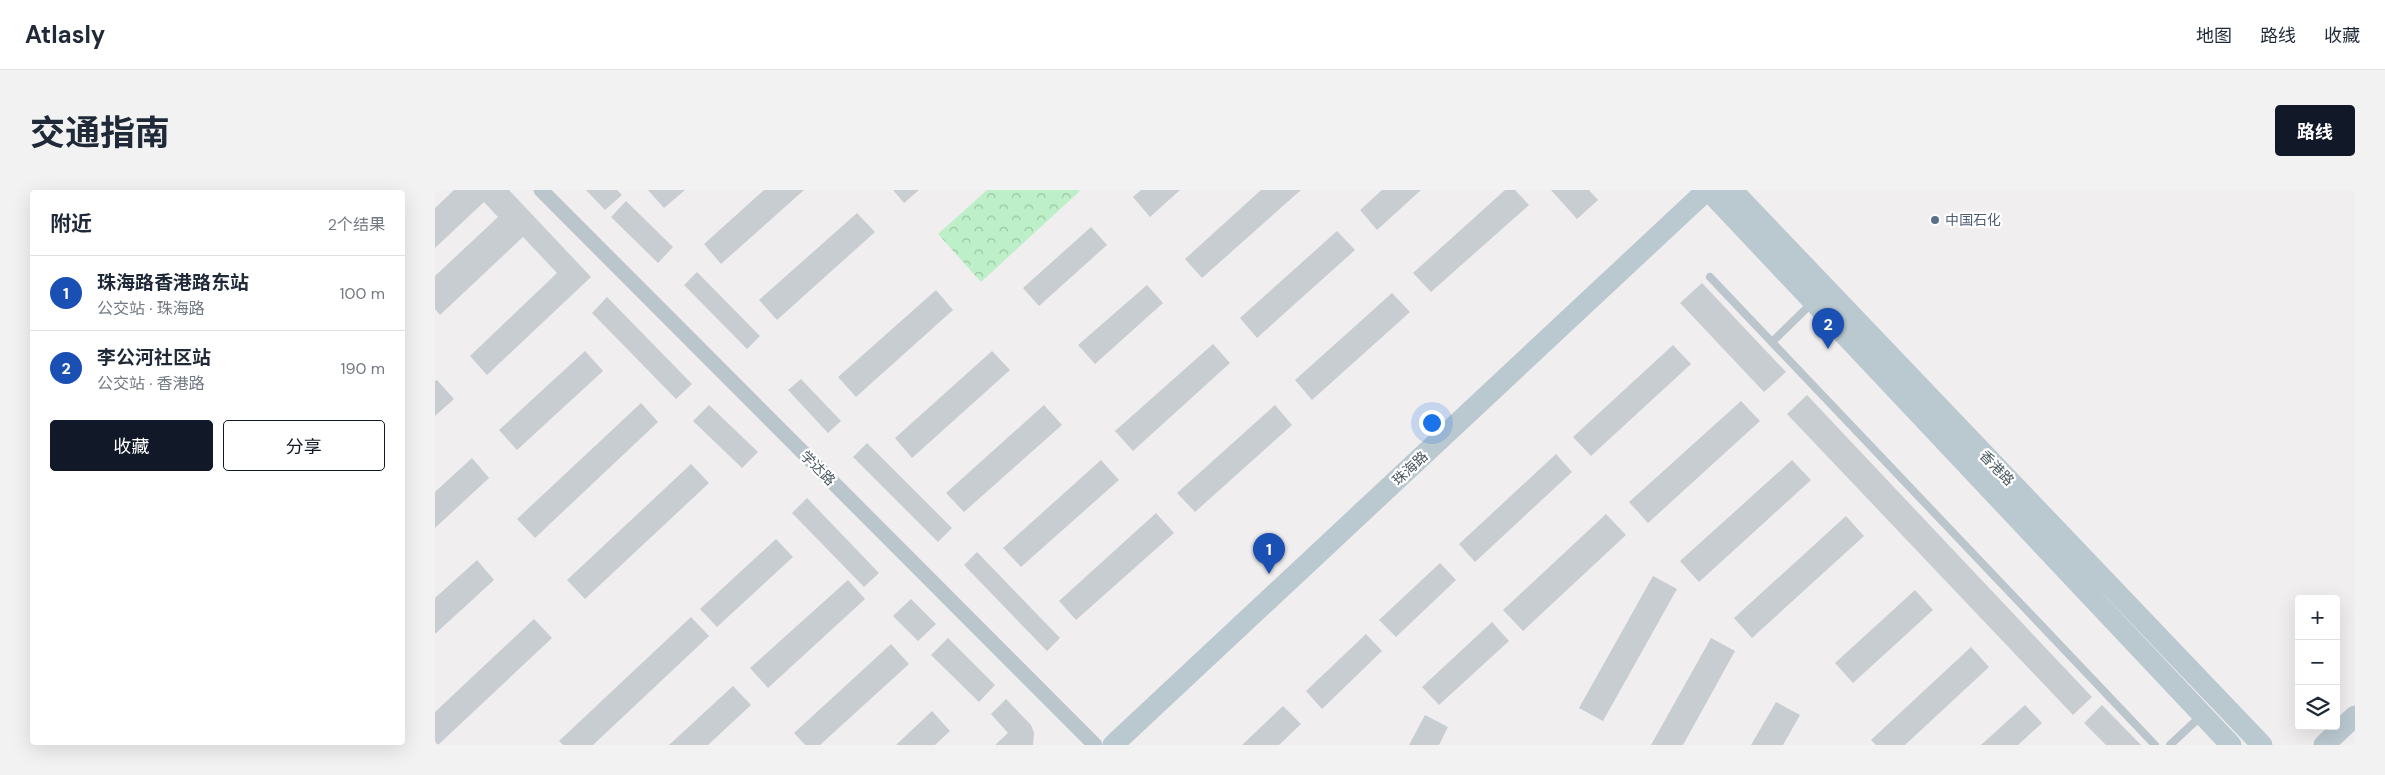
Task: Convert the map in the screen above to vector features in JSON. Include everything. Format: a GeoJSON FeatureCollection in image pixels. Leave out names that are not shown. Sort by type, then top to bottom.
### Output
{"type":"FeatureCollection","features":[{"type":"Feature","properties":{"kind":"main road","name":"香港路"},"geometry":{"type":"LineString","coordinates":[[1708,190],[2231,745]]}},
{"type":"Feature","properties":{"kind":"main road","name":"珠海路"},"geometry":{"type":"LineString","coordinates":[[1113,745],[1708,190]]}},
{"type":"Feature","properties":{"kind":"main road","name":"香港路"},"geometry":{"type":"LineString","coordinates":[[1732,190],[2262,745]]}},
{"type":"Feature","properties":{"kind":"main road"},"geometry":{"type":"LineString","coordinates":[[2324,745],[2355,716]]}},
{"type":"Feature","properties":{"kind":"street","name":"学达路"},"geometry":{"type":"LineString","coordinates":[[541,190],[1095,745]]}},
{"type":"Feature","properties":{"kind":"lane"},"geometry":{"type":"LineString","coordinates":[[1710,277],[2155,745]]}},
{"type":"Feature","properties":{"kind":"lane"},"geometry":{"type":"LineString","coordinates":[[1772,342],[1814,302]]}},
{"type":"Feature","properties":{"kind":"lane"},"geometry":{"type":"LineString","coordinates":[[2170,745],[2203,714]]}},
{"type":"Feature","properties":{"kind":"green space"},"geometry":{"type":"Polygon","coordinates":[[[987,190],[1080,191],[981,282],[938,234],[987,190]]]}},
{"type":"Feature","properties":{"kind":"building"},"geometry":{"type":"Polygon","coordinates":[[[454,190],[509,190],[591,277],[487,375],[470,356],[557,273],[523,237],[440,315],[435,309],[435,276],[498,217],[484,202],[435,248],[435,208],[454,190]]]}},
{"type":"Feature","properties":{"kind":"building"},"geometry":{"type":"Polygon","coordinates":[[[586,190],[617,190],[622,195],[605,210],[586,190]]]}},
{"type":"Feature","properties":{"kind":"building"},"geometry":{"type":"Polygon","coordinates":[[[648,190],[685,190],[664,208],[648,190]]]}},
{"type":"Feature","properties":{"kind":"building"},"geometry":{"type":"Polygon","coordinates":[[[764,190],[804,190],[721,264],[704,244],[764,190]]]}},
{"type":"Feature","properties":{"kind":"building"},"geometry":{"type":"Polygon","coordinates":[[[893,190],[919,190],[904,203],[893,190]]]}},
{"type":"Feature","properties":{"kind":"building"},"geometry":{"type":"Polygon","coordinates":[[[1141,190],[1180,190],[1150,217],[1133,197],[1141,190]]]}},
{"type":"Feature","properties":{"kind":"building"},"geometry":{"type":"Polygon","coordinates":[[[1261,190],[1301,190],[1202,278],[1185,259],[1261,190]]]}},
{"type":"Feature","properties":{"kind":"building"},"geometry":{"type":"Polygon","coordinates":[[[1382,190],[1421,190],[1377,230],[1360,210],[1382,190]]]}},
{"type":"Feature","properties":{"kind":"building"},"geometry":{"type":"Polygon","coordinates":[[[1505,190],[1515,190],[1529,205],[1431,292],[1413,273],[1505,190]]]}},
{"type":"Feature","properties":{"kind":"building"},"geometry":{"type":"Polygon","coordinates":[[[1551,190],[1589,190],[1598,200],[1577,219],[1551,190]]]}},
{"type":"Feature","properties":{"kind":"building"},"geometry":{"type":"Polygon","coordinates":[[[626,201],[673,247],[658,263],[611,217],[626,201]]]}},
{"type":"Feature","properties":{"kind":"building"},"geometry":{"type":"Polygon","coordinates":[[[857,213],[875,232],[777,320],[759,300],[857,213]]]}},
{"type":"Feature","properties":{"kind":"building"},"geometry":{"type":"Polygon","coordinates":[[[1091,227],[1107,245],[1039,306],[1023,288],[1091,227]]]}},
{"type":"Feature","properties":{"kind":"building"},"geometry":{"type":"Polygon","coordinates":[[[1337,231],[1355,250],[1257,338],[1240,318],[1337,231]]]}},
{"type":"Feature","properties":{"kind":"building"},"geometry":{"type":"Polygon","coordinates":[[[697,272],[760,336],[747,349],[684,285],[697,272]]]}},
{"type":"Feature","properties":{"kind":"building"},"geometry":{"type":"Polygon","coordinates":[[[1702,283],[1786,372],[1764,392],[1680,303],[1702,283]]]}},
{"type":"Feature","properties":{"kind":"building"},"geometry":{"type":"Polygon","coordinates":[[[1147,285],[1163,303],[1095,364],[1078,345],[1147,285]]]}},
{"type":"Feature","properties":{"kind":"building"},"geometry":{"type":"Polygon","coordinates":[[[936,290],[953,310],[856,397],[838,377],[936,290]]]}},
{"type":"Feature","properties":{"kind":"building"},"geometry":{"type":"Polygon","coordinates":[[[1392,293],[1410,312],[1312,400],[1295,380],[1392,293]]]}},
{"type":"Feature","properties":{"kind":"building"},"geometry":{"type":"Polygon","coordinates":[[[607,297],[692,384],[676,399],[592,313],[607,297]]]}},
{"type":"Feature","properties":{"kind":"building"},"geometry":{"type":"Polygon","coordinates":[[[1213,344],[1230,363],[1133,451],[1115,431],[1213,344]]]}},
{"type":"Feature","properties":{"kind":"building"},"geometry":{"type":"Polygon","coordinates":[[[1673,345],[1691,364],[1591,456],[1573,437],[1673,345]]]}},
{"type":"Feature","properties":{"kind":"building"},"geometry":{"type":"Polygon","coordinates":[[[585,351],[603,371],[517,450],[499,430],[585,351]]]}},
{"type":"Feature","properties":{"kind":"building"},"geometry":{"type":"Polygon","coordinates":[[[992,351],[1010,370],[912,458],[895,438],[992,351]]]}},
{"type":"Feature","properties":{"kind":"building"},"geometry":{"type":"Polygon","coordinates":[[[801,379],[841,421],[828,433],[788,390],[801,379]]]}},
{"type":"Feature","properties":{"kind":"building"},"geometry":{"type":"Polygon","coordinates":[[[437,380],[454,399],[435,416],[435,381],[437,380]]]}},
{"type":"Feature","properties":{"kind":"building"},"geometry":{"type":"Polygon","coordinates":[[[1807,395],[2092,697],[2073,715],[1787,414],[1807,395]]]}},
{"type":"Feature","properties":{"kind":"building"},"geometry":{"type":"Polygon","coordinates":[[[1741,401],[1760,421],[1648,523],[1629,502],[1741,401]]]}},
{"type":"Feature","properties":{"kind":"building"},"geometry":{"type":"Polygon","coordinates":[[[641,403],[658,422],[535,538],[517,519],[641,403]]]}},
{"type":"Feature","properties":{"kind":"building"},"geometry":{"type":"Polygon","coordinates":[[[709,405],[758,452],[742,468],[693,421],[709,405]]]}},
{"type":"Feature","properties":{"kind":"building"},"geometry":{"type":"Polygon","coordinates":[[[1044,405],[1062,425],[964,512],[946,493],[1044,405]]]}},
{"type":"Feature","properties":{"kind":"building"},"geometry":{"type":"Polygon","coordinates":[[[1275,405],[1292,425],[1195,512],[1177,493],[1275,405]]]}},
{"type":"Feature","properties":{"kind":"building"},"geometry":{"type":"Polygon","coordinates":[[[867,443],[952,528],[938,542],[853,457],[867,443]]]}},
{"type":"Feature","properties":{"kind":"building"},"geometry":{"type":"Polygon","coordinates":[[[1556,454],[1572,472],[1475,562],[1459,544],[1556,454]]]}},
{"type":"Feature","properties":{"kind":"building"},"geometry":{"type":"Polygon","coordinates":[[[472,458],[489,478],[435,528],[435,492],[472,458]]]}},
{"type":"Feature","properties":{"kind":"building"},"geometry":{"type":"Polygon","coordinates":[[[1101,460],[1119,480],[1021,567],[1003,548],[1101,460]]]}},
{"type":"Feature","properties":{"kind":"building"},"geometry":{"type":"Polygon","coordinates":[[[1792,460],[1811,480],[1699,582],[1680,561],[1792,460]]]}},
{"type":"Feature","properties":{"kind":"building"},"geometry":{"type":"Polygon","coordinates":[[[691,464],[709,483],[585,599],[567,580],[691,464]]]}},
{"type":"Feature","properties":{"kind":"building"},"geometry":{"type":"Polygon","coordinates":[[[807,498],[879,573],[864,587],[792,513],[807,498]]]}},
{"type":"Feature","properties":{"kind":"building"},"geometry":{"type":"Polygon","coordinates":[[[1156,513],[1174,533],[1076,620],[1059,601],[1156,513]]]}},
{"type":"Feature","properties":{"kind":"building"},"geometry":{"type":"Polygon","coordinates":[[[1606,514],[1626,535],[1523,631],[1503,610],[1606,514]]]}},
{"type":"Feature","properties":{"kind":"building"},"geometry":{"type":"Polygon","coordinates":[[[1846,516],[1864,536],[1752,638],[1734,618],[1846,516]]]}},
{"type":"Feature","properties":{"kind":"building"},"geometry":{"type":"Polygon","coordinates":[[[776,539],[793,557],[717,627],[700,609],[776,539]]]}},
{"type":"Feature","properties":{"kind":"building"},"geometry":{"type":"Polygon","coordinates":[[[977,552],[1060,638],[1047,651],[964,565],[977,552]]]}},
{"type":"Feature","properties":{"kind":"building"},"geometry":{"type":"Polygon","coordinates":[[[477,560],[494,580],[435,634],[435,598],[477,560]]]}},
{"type":"Feature","properties":{"kind":"building"},"geometry":{"type":"Polygon","coordinates":[[[1440,563],[1456,580],[1396,637],[1379,620],[1440,563]]]}},
{"type":"Feature","properties":{"kind":"building"},"geometry":{"type":"Polygon","coordinates":[[[1653,576],[1677,589],[1603,721],[1579,708],[1653,576]]]}},
{"type":"Feature","properties":{"kind":"building"},"geometry":{"type":"Polygon","coordinates":[[[848,580],[865,599],[768,688],[750,668],[848,580]]]}},
{"type":"Feature","properties":{"kind":"building"},"geometry":{"type":"Polygon","coordinates":[[[1915,590],[1933,610],[1853,683],[1835,663],[1915,590]]]}},
{"type":"Feature","properties":{"kind":"building"},"geometry":{"type":"Polygon","coordinates":[[[911,599],[936,624],[918,641],[893,616],[911,599]]]}},
{"type":"Feature","properties":{"kind":"building"},"geometry":{"type":"Polygon","coordinates":[[[691,617],[709,636],[593,745],[563,745],[559,741],[691,617]]]}},
{"type":"Feature","properties":{"kind":"building"},"geometry":{"type":"Polygon","coordinates":[[[534,619],[552,638],[438,745],[435,745],[435,712],[534,619]]]}},
{"type":"Feature","properties":{"kind":"building"},"geometry":{"type":"Polygon","coordinates":[[[1492,622],[1509,641],[1439,705],[1422,687],[1492,622]]]}},
{"type":"Feature","properties":{"kind":"building"},"geometry":{"type":"Polygon","coordinates":[[[1366,634],[1382,651],[1322,709],[1306,691],[1366,634]]]}},
{"type":"Feature","properties":{"kind":"building"},"geometry":{"type":"Polygon","coordinates":[[[948,638],[995,685],[979,702],[931,655],[948,638]]]}},
{"type":"Feature","properties":{"kind":"building"},"geometry":{"type":"Polygon","coordinates":[[[1711,638],[1735,651],[1683,745],[1651,745],[1711,638]]]}},
{"type":"Feature","properties":{"kind":"building"},"geometry":{"type":"Polygon","coordinates":[[[891,644],[909,664],[820,745],[805,745],[794,733],[891,644]]]}},
{"type":"Feature","properties":{"kind":"building"},"geometry":{"type":"Polygon","coordinates":[[[1971,647],[1989,667],[1905,745],[1876,745],[1871,740],[1971,647]]]}},
{"type":"Feature","properties":{"kind":"building"},"geometry":{"type":"Polygon","coordinates":[[[733,686],[751,705],[708,745],[669,745],[733,686]]]}},
{"type":"Feature","properties":{"kind":"building"},"geometry":{"type":"Polygon","coordinates":[[[1006,699],[1031,725],[1034,733],[1033,745],[995,745],[1008,733],[991,714],[1006,699]]]}},
{"type":"Feature","properties":{"kind":"building"},"geometry":{"type":"Polygon","coordinates":[[[1776,702],[1800,715],[1783,745],[1751,745],[1776,702]]]}},
{"type":"Feature","properties":{"kind":"building"},"geometry":{"type":"Polygon","coordinates":[[[2025,705],[2042,723],[2018,745],[1981,745],[2025,705]]]}},
{"type":"Feature","properties":{"kind":"building"},"geometry":{"type":"Polygon","coordinates":[[[2102,705],[2141,745],[2106,745],[2084,723],[2102,705]]]}},
{"type":"Feature","properties":{"kind":"building"},"geometry":{"type":"Polygon","coordinates":[[[1283,706],[1301,724],[1279,745],[1242,745],[1283,706]]]}},
{"type":"Feature","properties":{"kind":"building"},"geometry":{"type":"Polygon","coordinates":[[[932,711],[950,731],[935,745],[896,745],[932,711]]]}},
{"type":"Feature","properties":{"kind":"building"},"geometry":{"type":"Polygon","coordinates":[[[1425,715],[1448,727],[1439,745],[1409,745],[1425,715]]]}},
{"type":"Feature","properties":{"kind":"place","name":"中国石化"},"geometry":{"type":"Point","coordinates":[1935,220]}},
{"type":"Feature","properties":{"kind":"place","name":"李公河社区站"},"geometry":{"type":"Point","coordinates":[1828,349]}},
{"type":"Feature","properties":{"kind":"place","name":"珠海路香港路东站"},"geometry":{"type":"Point","coordinates":[1269,574]}}]}
